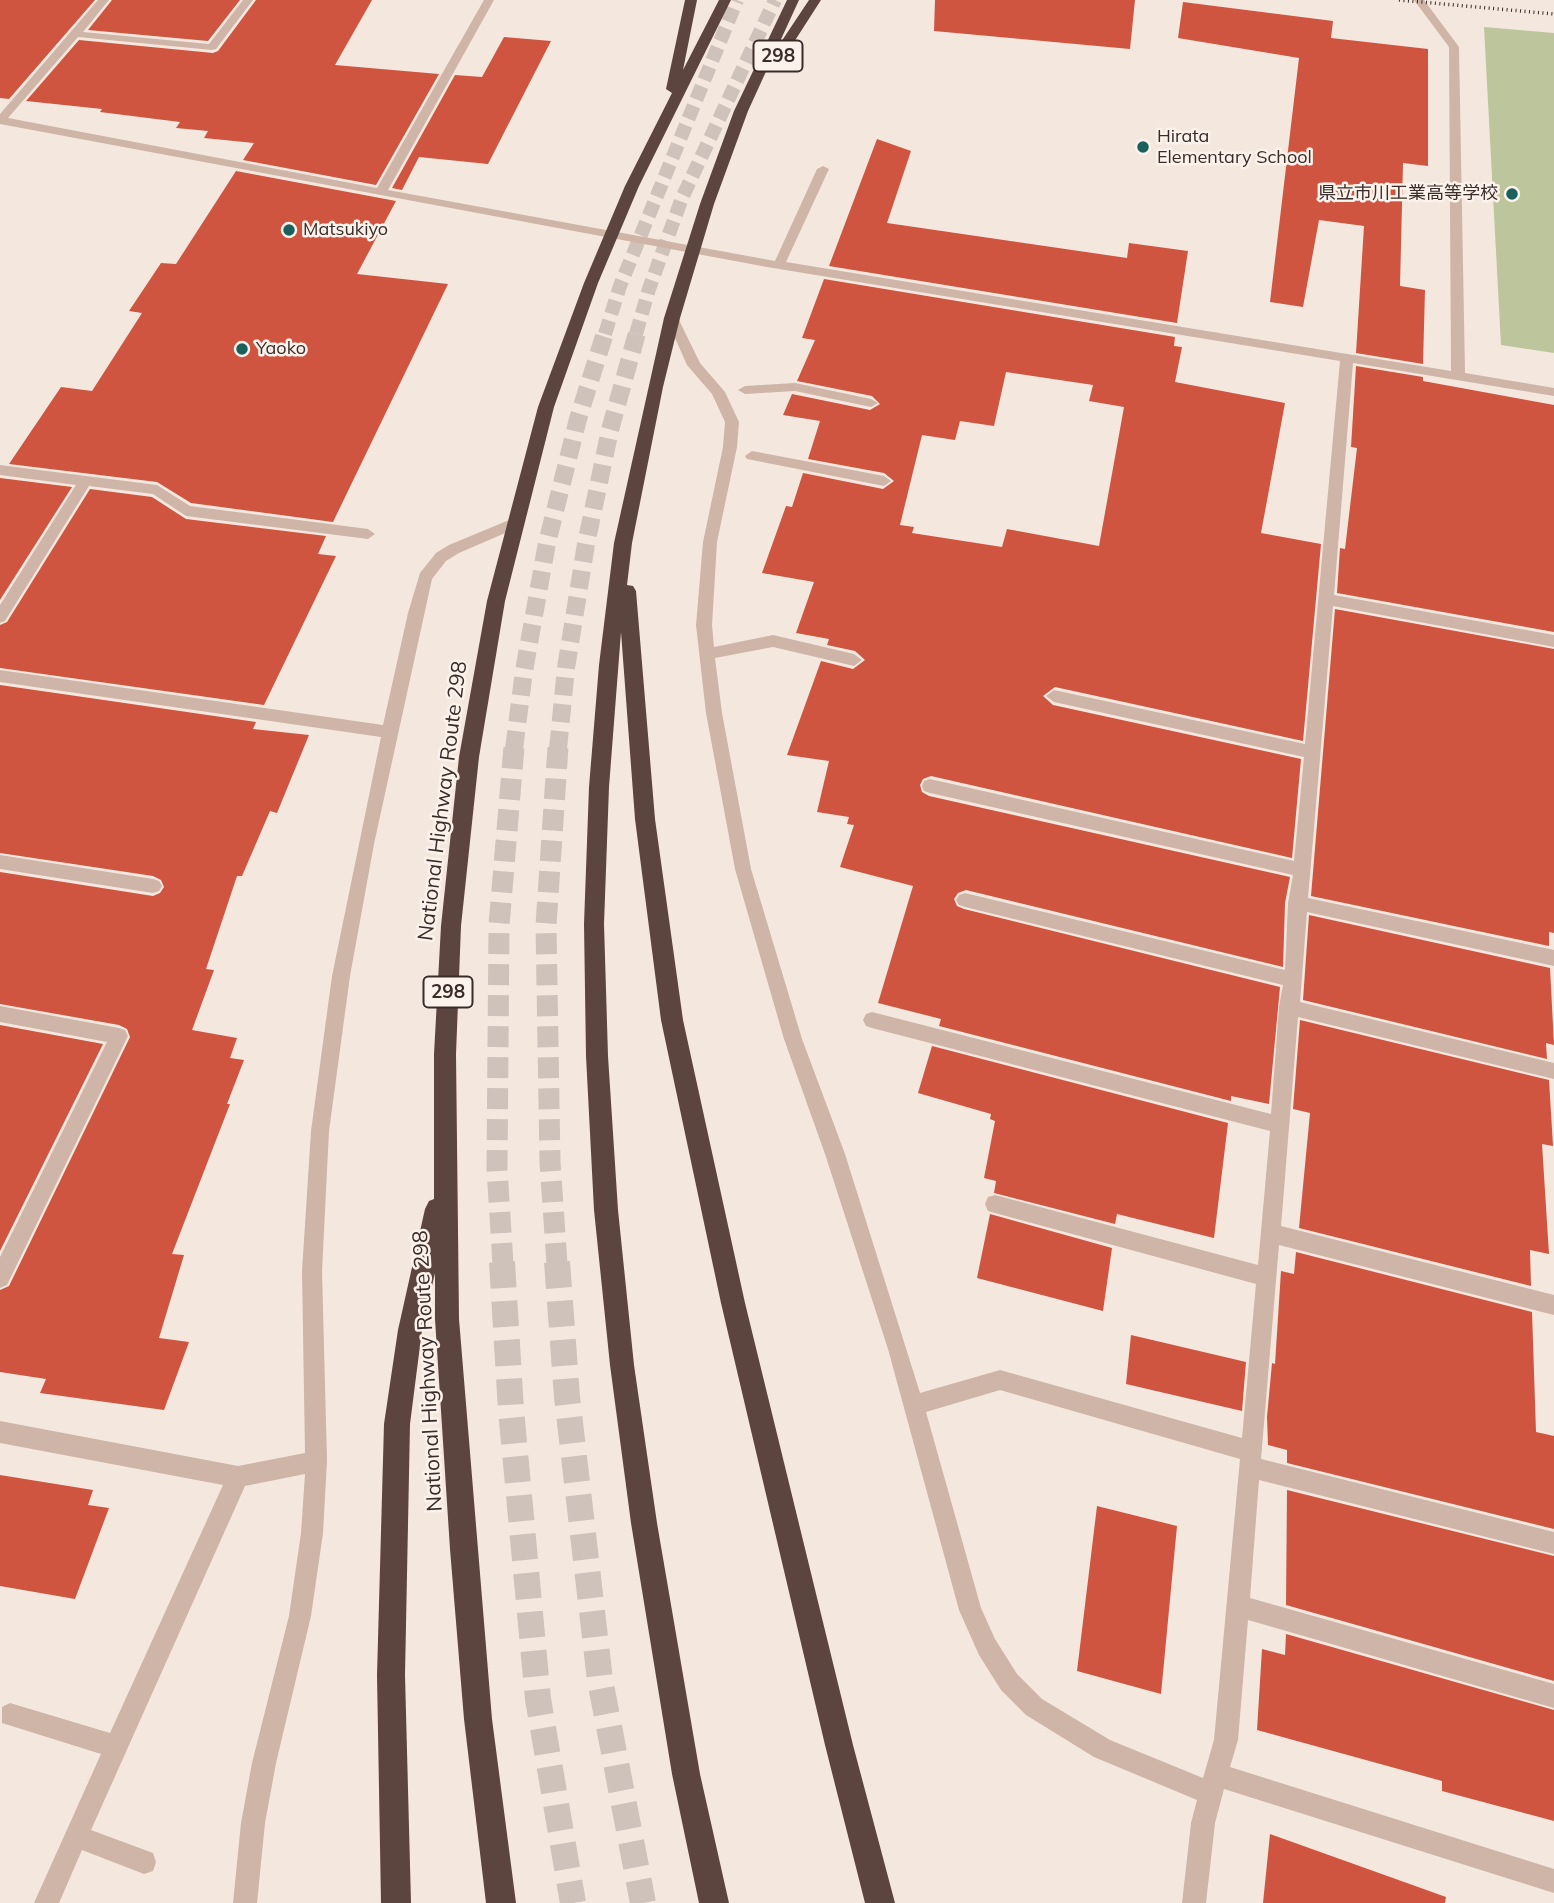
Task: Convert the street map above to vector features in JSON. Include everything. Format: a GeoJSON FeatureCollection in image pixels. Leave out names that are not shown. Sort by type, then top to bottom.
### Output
{"type":"FeatureCollection","features":[{"type":"Feature","properties":{"kind":"highway","name":"298"},"geometry":{"type":"LineString","coordinates":[[669,112],[691,0]]}},
{"type":"Feature","properties":{"kind":"highway","name":"National Highway Route 298"},"geometry":{"type":"LineString","coordinates":[[501,1903],[478,1719],[447,1319],[444,1175],[450,951],[461,830],[481,675],[514,523],[546,407],[611,235],[725,0]]}},
{"type":"Feature","properties":{"kind":"highway","name":"298"},"geometry":{"type":"LineString","coordinates":[[714,1903],[686,1774],[644,1523],[622,1365],[606,1210],[597,1056],[594,924],[599,788],[608,665],[623,543],[672,318],[692,249],[741,111],[793,0]]}},
{"type":"Feature","properties":{"kind":"highway","name":"298"},"geometry":{"type":"LineString","coordinates":[[741,111],[816,0]]}},
{"type":"Feature","properties":{"kind":"highway"},"geometry":{"type":"LineString","coordinates":[[623,543],[645,819],[672,1020],[733,1303],[839,1745],[880,1903]]}},
{"type":"Feature","properties":{"kind":"highway"},"geometry":{"type":"LineString","coordinates":[[396,1903],[391,1675],[397,1424],[410,1330],[444,1175]]}},
{"type":"Feature","properties":{"kind":"street"},"geometry":{"type":"LineString","coordinates":[[0,121],[104,0]]}},
{"type":"Feature","properties":{"kind":"street"},"geometry":{"type":"LineString","coordinates":[[75,34],[212,47],[248,0]]}},
{"type":"Feature","properties":{"kind":"street"},"geometry":{"type":"LineString","coordinates":[[381,192],[489,0]]}},
{"type":"Feature","properties":{"kind":"street"},"geometry":{"type":"LineString","coordinates":[[1419,0],[1454,47],[1458,375]]}},
{"type":"Feature","properties":{"kind":"street"},"geometry":{"type":"LineString","coordinates":[[0,121],[779,265],[1554,392]]}},
{"type":"Feature","properties":{"kind":"street"},"geometry":{"type":"LineString","coordinates":[[779,265],[823,169]]}},
{"type":"Feature","properties":{"kind":"street"},"geometry":{"type":"LineString","coordinates":[[672,318],[694,365],[718,392],[732,422],[706,569],[706,654],[743,869],[793,1039],[868,1250],[970,1610],[987,1647],[1009,1682],[1034,1707],[1102,1749],[1213,1784],[1554,1881]]}},
{"type":"Feature","properties":{"kind":"street"},"geometry":{"type":"LineString","coordinates":[[1194,1903],[1203,1823],[1226,1740],[1297,903],[1347,357]]}},
{"type":"Feature","properties":{"kind":"street"},"geometry":{"type":"LineString","coordinates":[[746,390],[795,387],[871,402]]}},
{"type":"Feature","properties":{"kind":"street"},"geometry":{"type":"LineString","coordinates":[[752,456],[884,481]]}},
{"type":"Feature","properties":{"kind":"street"},"geometry":{"type":"LineString","coordinates":[[0,470],[157,491],[186,512],[368,534]]}},
{"type":"Feature","properties":{"kind":"street"},"geometry":{"type":"LineString","coordinates":[[0,617],[86,480]]}},
{"type":"Feature","properties":{"kind":"street"},"geometry":{"type":"LineString","coordinates":[[246,1903],[253,1823],[264,1763],[300,1616],[315,1503],[312,1271],[320,1131],[341,976],[420,589],[425,577],[442,557],[454,549],[514,523]]}},
{"type":"Feature","properties":{"kind":"street"},"geometry":{"type":"LineString","coordinates":[[1325,599],[1554,641]]}},
{"type":"Feature","properties":{"kind":"street"},"geometry":{"type":"LineString","coordinates":[[706,654],[773,641],[854,660]]}},
{"type":"Feature","properties":{"kind":"street"},"geometry":{"type":"LineString","coordinates":[[0,676],[389,732]]}},
{"type":"Feature","properties":{"kind":"street"},"geometry":{"type":"LineString","coordinates":[[1054,696],[1311,752]]}},
{"type":"Feature","properties":{"kind":"street"},"geometry":{"type":"LineString","coordinates":[[930,786],[1301,870]]}},
{"type":"Feature","properties":{"kind":"street"},"geometry":{"type":"LineString","coordinates":[[0,862],[153,886]]}},
{"type":"Feature","properties":{"kind":"street"},"geometry":{"type":"LineString","coordinates":[[965,900],[1291,979]]}},
{"type":"Feature","properties":{"kind":"street"},"geometry":{"type":"LineString","coordinates":[[1297,903],[1554,958]]}},
{"type":"Feature","properties":{"kind":"street"},"geometry":{"type":"LineString","coordinates":[[1288,1007],[1554,1071]]}},
{"type":"Feature","properties":{"kind":"street"},"geometry":{"type":"LineString","coordinates":[[0,1014],[119,1036],[0,1278]]}},
{"type":"Feature","properties":{"kind":"street"},"geometry":{"type":"LineString","coordinates":[[872,1020],[1278,1124]]}},
{"type":"Feature","properties":{"kind":"street"},"geometry":{"type":"LineString","coordinates":[[995,1204],[1265,1277]]}},
{"type":"Feature","properties":{"kind":"street"},"geometry":{"type":"LineString","coordinates":[[1269,1233],[1554,1305]]}},
{"type":"Feature","properties":{"kind":"street"},"geometry":{"type":"LineString","coordinates":[[914,1405],[1000,1380],[1250,1459],[1554,1543]]}},
{"type":"Feature","properties":{"kind":"street"},"geometry":{"type":"LineString","coordinates":[[0,1432],[238,1477],[316,1461]]}},
{"type":"Feature","properties":{"kind":"street"},"geometry":{"type":"LineString","coordinates":[[46,1903],[238,1477]]}},
{"type":"Feature","properties":{"kind":"street"},"geometry":{"type":"LineString","coordinates":[[1237,1606],[1554,1696]]}},
{"type":"Feature","properties":{"kind":"street"},"geometry":{"type":"LineString","coordinates":[[10,1715],[117,1747]]}},
{"type":"Feature","properties":{"kind":"street"},"geometry":{"type":"LineString","coordinates":[[76,1836],[144,1862]]}},
{"type":"Feature","properties":{"kind":"green space","name":"県立市川工業高等学校"},"geometry":{"type":"Polygon","coordinates":[[[1484,27],[1554,33],[1554,353],[1501,345],[1484,27]]]}},
{"type":"Feature","properties":{"kind":"building"},"geometry":{"type":"Polygon","coordinates":[[[0,0],[95,0],[9,99],[0,98],[0,0]]]}},
{"type":"Feature","properties":{"kind":"building"},"geometry":{"type":"Polygon","coordinates":[[[112,0],[240,0],[208,41],[88,30],[112,0]]]}},
{"type":"Feature","properties":{"kind":"building"},"geometry":{"type":"Polygon","coordinates":[[[256,0],[372,0],[335,65],[439,74],[376,185],[243,160],[254,143],[204,138],[208,131],[176,128],[180,122],[100,112],[102,109],[26,101],[79,40],[213,53],[218,51],[256,0]]]}},
{"type":"Feature","properties":{"kind":"building"},"geometry":{"type":"Polygon","coordinates":[[[935,0],[1135,0],[1130,49],[934,31],[935,0]]]}},
{"type":"Feature","properties":{"kind":"building"},"geometry":{"type":"Polygon","coordinates":[[[1183,2],[1333,21],[1331,38],[1428,49],[1428,166],[1403,163],[1400,286],[1425,290],[1423,364],[1356,353],[1364,226],[1319,220],[1303,307],[1270,302],[1299,58],[1178,38],[1183,2]]]}},
{"type":"Feature","properties":{"kind":"building"},"geometry":{"type":"Polygon","coordinates":[[[504,37],[551,41],[488,164],[419,157],[402,190],[392,188],[455,75],[482,77],[504,37]]]}},
{"type":"Feature","properties":{"kind":"building"},"geometry":{"type":"Polygon","coordinates":[[[877,139],[911,151],[887,223],[1127,258],[1129,243],[1188,251],[1177,323],[829,266],[877,139]]]}},
{"type":"Feature","properties":{"kind":"building"},"geometry":{"type":"Polygon","coordinates":[[[236,171],[396,201],[357,274],[448,284],[333,522],[191,503],[157,482],[9,464],[61,387],[92,391],[142,313],[129,311],[161,263],[176,264],[236,171]]]}},
{"type":"Feature","properties":{"kind":"building"},"geometry":{"type":"Polygon","coordinates":[[[824,279],[1175,337],[1174,346],[1182,347],[1175,382],[1285,403],[1261,533],[1321,544],[1303,741],[1055,687],[1043,696],[1053,705],[1301,759],[1292,858],[931,776],[923,779],[920,785],[922,792],[929,796],[1290,877],[1285,903],[1283,967],[966,890],[958,893],[954,899],[957,906],[964,909],[1280,987],[1269,1104],[1231,1096],[1231,1101],[939,1026],[941,1019],[878,1003],[913,886],[840,867],[854,825],[847,824],[849,817],[817,812],[829,761],[787,755],[821,661],[853,669],[865,660],[855,651],[827,645],[829,639],[796,633],[814,582],[762,573],[786,506],[792,507],[803,473],[883,489],[894,481],[884,473],[808,459],[820,421],[783,415],[792,394],[870,410],[880,404],[872,396],[797,381],[815,340],[802,338],[824,279]],[[1006,372],[994,426],[960,421],[955,440],[922,435],[900,525],[914,527],[912,533],[1002,547],[1007,529],[1099,546],[1124,407],[1089,401],[1093,385],[1006,372]]]}},
{"type":"Feature","properties":{"kind":"building"},"geometry":{"type":"Polygon","coordinates":[[[1356,366],[1423,377],[1423,381],[1554,405],[1554,632],[1337,593],[1340,548],[1345,549],[1357,448],[1351,447],[1356,366]]]}},
{"type":"Feature","properties":{"kind":"building"},"geometry":{"type":"Polygon","coordinates":[[[0,478],[72,487],[0,600],[0,478]]]}},
{"type":"Feature","properties":{"kind":"building"},"geometry":{"type":"Polygon","coordinates":[[[90,489],[152,497],[186,519],[326,536],[318,554],[336,556],[264,705],[0,668],[0,625],[7,622],[90,489]]]}},
{"type":"Feature","properties":{"kind":"building"},"geometry":{"type":"Polygon","coordinates":[[[1335,609],[1554,649],[1554,933],[1549,932],[1549,946],[1311,896],[1335,609]]]}},
{"type":"Feature","properties":{"kind":"building"},"geometry":{"type":"Polygon","coordinates":[[[0,685],[256,722],[253,729],[309,735],[277,813],[270,811],[242,876],[237,876],[206,969],[214,970],[192,1030],[237,1038],[230,1058],[244,1060],[227,1104],[230,1104],[172,1254],[184,1255],[159,1338],[189,1342],[164,1410],[40,1393],[46,1379],[0,1372],[0,1290],[9,1286],[130,1037],[127,1029],[119,1025],[0,1004],[0,872],[153,896],[160,893],[164,887],[161,880],[153,876],[0,853],[0,685]]]}},
{"type":"Feature","properties":{"kind":"building"},"geometry":{"type":"Polygon","coordinates":[[[1309,915],[1550,968],[1554,1045],[1546,1043],[1547,1059],[1303,1000],[1309,915]]]}},
{"type":"Feature","properties":{"kind":"building"},"geometry":{"type":"Polygon","coordinates":[[[1300,1020],[1549,1080],[1553,1146],[1542,1144],[1549,1254],[1530,1250],[1531,1286],[1299,1228],[1310,1113],[1293,1109],[1300,1020]]]}},
{"type":"Feature","properties":{"kind":"building"},"geometry":{"type":"Polygon","coordinates":[[[0,1025],[103,1044],[0,1251],[0,1025]]]}},
{"type":"Feature","properties":{"kind":"building"},"geometry":{"type":"Polygon","coordinates":[[[932,1046],[1228,1123],[1214,1238],[1117,1214],[1115,1224],[994,1193],[996,1181],[984,1178],[995,1121],[990,1119],[991,1114],[918,1093],[932,1046]]]}},
{"type":"Feature","properties":{"kind":"building"},"geometry":{"type":"Polygon","coordinates":[[[990,1214],[1112,1248],[1103,1311],[977,1278],[990,1214]]]}},
{"type":"Feature","properties":{"kind":"building"},"geometry":{"type":"Polygon","coordinates":[[[1296,1252],[1532,1312],[1536,1432],[1554,1436],[1554,1529],[1287,1463],[1287,1450],[1268,1445],[1267,1417],[1272,1363],[1275,1364],[1281,1271],[1294,1274],[1296,1252]]]}},
{"type":"Feature","properties":{"kind":"building"},"geometry":{"type":"Polygon","coordinates":[[[1131,1335],[1246,1362],[1242,1411],[1126,1384],[1131,1335]]]}},
{"type":"Feature","properties":{"kind":"building"},"geometry":{"type":"Polygon","coordinates":[[[0,1475],[93,1490],[88,1505],[109,1508],[75,1599],[0,1586],[0,1475]]]}},
{"type":"Feature","properties":{"kind":"building"},"geometry":{"type":"Polygon","coordinates":[[[1287,1490],[1554,1556],[1554,1681],[1286,1605],[1287,1490]]]}},
{"type":"Feature","properties":{"kind":"building"},"geometry":{"type":"Polygon","coordinates":[[[1097,1506],[1177,1526],[1161,1694],[1077,1671],[1097,1506]]]}},
{"type":"Feature","properties":{"kind":"building"},"geometry":{"type":"Polygon","coordinates":[[[1286,1634],[1554,1710],[1554,1821],[1442,1791],[1442,1781],[1257,1730],[1262,1649],[1285,1655],[1286,1634]]]}},
{"type":"Feature","properties":{"kind":"building"},"geometry":{"type":"Polygon","coordinates":[[[1270,1834],[1446,1897],[1445,1903],[1263,1903],[1270,1834]]]}},
{"type":"Feature","properties":{"kind":"tunnel"},"geometry":{"type":"LineString","coordinates":[[605,334],[620,286],[737,0]]}},
{"type":"Feature","properties":{"kind":"tunnel"},"geometry":{"type":"LineString","coordinates":[[636,334],[649,289],[682,198],[775,0]]}},
{"type":"Feature","properties":{"kind":"tunnel"},"geometry":{"type":"LineString","coordinates":[[514,749],[524,671],[547,543],[578,419],[605,333]]}},
{"type":"Feature","properties":{"kind":"tunnel"},"geometry":{"type":"LineString","coordinates":[[558,749],[566,668],[586,544],[610,430],[637,333]]}},
{"type":"Feature","properties":{"kind":"tunnel"},"geometry":{"type":"LineString","coordinates":[[503,1264],[497,1169],[499,925],[514,747]]}},
{"type":"Feature","properties":{"kind":"tunnel"},"geometry":{"type":"LineString","coordinates":[[557,1264],[550,1162],[546,925],[558,747]]}},
{"type":"Feature","properties":{"kind":"tunnel"},"geometry":{"type":"LineString","coordinates":[[502,1262],[511,1410],[538,1699],[573,1903]]}},
{"type":"Feature","properties":{"kind":"tunnel"},"geometry":{"type":"LineString","coordinates":[[557,1262],[567,1397],[600,1680],[643,1903]]}},
{"type":"Feature","properties":{"kind":"railway"},"geometry":{"type":"LineString","coordinates":[[1399,0],[1554,14]]}},
{"type":"Feature","properties":{"kind":"place","name":"Hirata Elementary School"},"geometry":{"type":"Point","coordinates":[1143,147]}},
{"type":"Feature","properties":{"kind":"place","name":"県立市川工業高等学校"},"geometry":{"type":"Point","coordinates":[1512,194]}},
{"type":"Feature","properties":{"kind":"place","name":"Matsukiyo"},"geometry":{"type":"Point","coordinates":[289,230]}},
{"type":"Feature","properties":{"kind":"place","name":"Yaoko"},"geometry":{"type":"Point","coordinates":[242,349]}}]}
